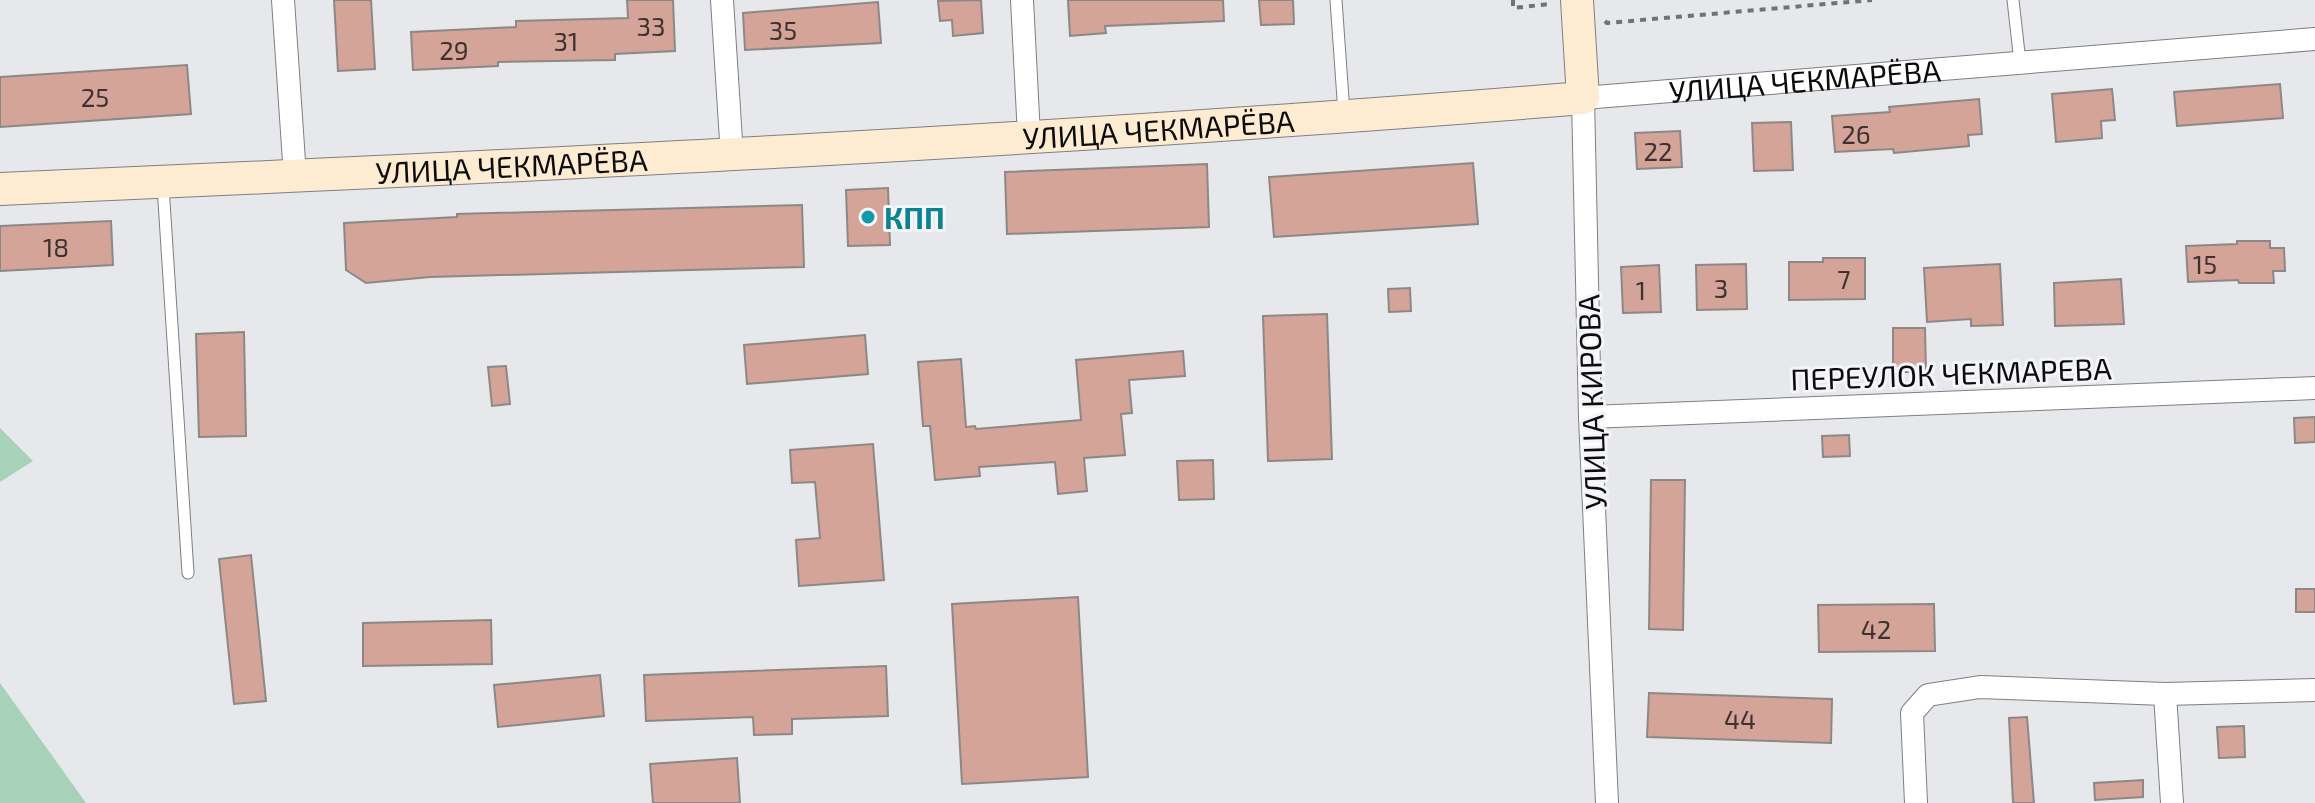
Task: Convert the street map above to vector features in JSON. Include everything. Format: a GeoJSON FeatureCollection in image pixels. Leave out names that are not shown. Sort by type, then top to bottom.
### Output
{"type":"FeatureCollection","features":[{"type":"Feature","properties":{"kind":"street"},"geometry":{"type":"LineString","coordinates":[[283,0],[295,176]]}},
{"type":"Feature","properties":{"kind":"street"},"geometry":{"type":"LineString","coordinates":[[722,0],[732,156]]}},
{"type":"Feature","properties":{"kind":"street"},"geometry":{"type":"LineString","coordinates":[[1022,0],[1029,136]]}},
{"type":"Feature","properties":{"kind":"street","name":"УЛИЦА КИРОВА"},"geometry":{"type":"LineString","coordinates":[[1577,1],[1583,98],[1590,417],[1607,803]]}},
{"type":"Feature","properties":{"kind":"street","name":"УЛИЦА ЧЕКМАРЁВА"},"geometry":{"type":"LineString","coordinates":[[0,189],[732,156],[1344,117],[2315,39]]}},
{"type":"Feature","properties":{"kind":"street","name":"ПЕРЕУЛОК ЧЕКМАРЕВА"},"geometry":{"type":"LineString","coordinates":[[1590,417],[2315,388]]}},
{"type":"Feature","properties":{"kind":"street"},"geometry":{"type":"LineString","coordinates":[[1916,803],[1912,713],[1928,695],[1980,687],[2165,694],[2315,690]]}},
{"type":"Feature","properties":{"kind":"street"},"geometry":{"type":"LineString","coordinates":[[2165,694],[2172,803]]}},
{"type":"Feature","properties":{"kind":"lane"},"geometry":{"type":"LineString","coordinates":[[1336,0],[1344,117]]}},
{"type":"Feature","properties":{"kind":"lane"},"geometry":{"type":"LineString","coordinates":[[2013,0],[2020,62]]}},
{"type":"Feature","properties":{"kind":"lane"},"geometry":{"type":"LineString","coordinates":[[163,182],[188,573]]}},
{"type":"Feature","properties":{"kind":"path"},"geometry":{"type":"LineString","coordinates":[[1513,0],[1513,8],[1588,0],[1607,23],[1872,0]]}},
{"type":"Feature","properties":{"kind":"green space"},"geometry":{"type":"Polygon","coordinates":[[[0,428],[33,461],[0,482],[0,428]]]}},
{"type":"Feature","properties":{"kind":"green space"},"geometry":{"type":"Polygon","coordinates":[[[0,683],[86,803],[0,803],[0,683]]]}},
{"type":"Feature","properties":{"kind":"building"},"geometry":{"type":"Polygon","coordinates":[[[334,0],[371,0],[375,69],[338,71],[334,0]]]}},
{"type":"Feature","properties":{"kind":"building"},"geometry":{"type":"Polygon","coordinates":[[[627,0],[673,0],[675,51],[615,54],[615,60],[498,62],[498,66],[413,70],[411,32],[516,27],[516,21],[628,18],[627,0]]]}},
{"type":"Feature","properties":{"kind":"building"},"geometry":{"type":"Polygon","coordinates":[[[981,0],[983,33],[953,36],[952,20],[940,21],[938,1],[981,0]]]}},
{"type":"Feature","properties":{"kind":"building"},"geometry":{"type":"Polygon","coordinates":[[[1068,0],[1223,0],[1224,21],[1105,26],[1106,33],[1070,36],[1068,0]]]}},
{"type":"Feature","properties":{"kind":"building"},"geometry":{"type":"Polygon","coordinates":[[[1259,0],[1293,0],[1294,24],[1261,25],[1259,0]]]}},
{"type":"Feature","properties":{"kind":"building"},"geometry":{"type":"Polygon","coordinates":[[[878,2],[881,43],[745,50],[743,13],[878,2]]]}},
{"type":"Feature","properties":{"kind":"building"},"geometry":{"type":"Polygon","coordinates":[[[187,65],[191,114],[0,127],[0,77],[187,65]]]}},
{"type":"Feature","properties":{"kind":"building"},"geometry":{"type":"Polygon","coordinates":[[[2280,84],[2283,118],[2177,126],[2174,92],[2280,84]]]}},
{"type":"Feature","properties":{"kind":"building"},"geometry":{"type":"Polygon","coordinates":[[[2112,89],[2115,120],[2101,121],[2102,138],[2056,142],[2052,94],[2112,89]]]}},
{"type":"Feature","properties":{"kind":"building"},"geometry":{"type":"Polygon","coordinates":[[[1979,99],[1982,134],[1968,135],[1969,146],[1894,153],[1893,149],[1835,152],[1832,116],[1890,112],[1889,107],[1979,99]]]}},
{"type":"Feature","properties":{"kind":"building"},"geometry":{"type":"Polygon","coordinates":[[[1791,122],[1793,170],[1754,171],[1752,123],[1791,122]]]}},
{"type":"Feature","properties":{"kind":"building"},"geometry":{"type":"Polygon","coordinates":[[[1680,131],[1682,167],[1637,169],[1635,133],[1680,131]]]}},
{"type":"Feature","properties":{"kind":"building"},"geometry":{"type":"Polygon","coordinates":[[[1473,163],[1478,224],[1274,237],[1269,177],[1473,163]]]}},
{"type":"Feature","properties":{"kind":"building"},"geometry":{"type":"Polygon","coordinates":[[[1207,164],[1209,227],[1007,234],[1005,172],[1207,164]]]}},
{"type":"Feature","properties":{"kind":"building","name":"КПП"},"geometry":{"type":"Polygon","coordinates":[[[888,188],[890,245],[848,246],[846,190],[888,188]]]}},
{"type":"Feature","properties":{"kind":"building"},"geometry":{"type":"Polygon","coordinates":[[[802,205],[804,267],[430,277],[366,283],[346,270],[344,223],[457,217],[457,214],[802,205]]]}},
{"type":"Feature","properties":{"kind":"building"},"geometry":{"type":"Polygon","coordinates":[[[111,221],[113,265],[0,271],[0,226],[111,221]]]}},
{"type":"Feature","properties":{"kind":"building"},"geometry":{"type":"Polygon","coordinates":[[[2237,241],[2270,241],[2270,248],[2284,248],[2285,271],[2273,271],[2274,283],[2239,283],[2238,280],[2188,282],[2186,246],[2237,244],[2237,241]]]}},
{"type":"Feature","properties":{"kind":"building"},"geometry":{"type":"Polygon","coordinates":[[[1823,258],[1865,258],[1865,299],[1789,300],[1789,262],[1823,262],[1823,258]]]}},
{"type":"Feature","properties":{"kind":"building"},"geometry":{"type":"Polygon","coordinates":[[[1746,264],[1747,309],[1697,310],[1696,265],[1746,264]]]}},
{"type":"Feature","properties":{"kind":"building"},"geometry":{"type":"Polygon","coordinates":[[[2000,264],[2003,325],[1971,326],[1971,319],[1927,322],[1924,268],[2000,264]]]}},
{"type":"Feature","properties":{"kind":"building"},"geometry":{"type":"Polygon","coordinates":[[[1659,265],[1661,312],[1623,313],[1621,267],[1659,265]]]}},
{"type":"Feature","properties":{"kind":"building"},"geometry":{"type":"Polygon","coordinates":[[[2121,279],[2124,324],[2055,326],[2054,283],[2121,279]]]}},
{"type":"Feature","properties":{"kind":"building"},"geometry":{"type":"Polygon","coordinates":[[[1410,288],[1411,311],[1389,312],[1388,289],[1410,288]]]}},
{"type":"Feature","properties":{"kind":"building"},"geometry":{"type":"Polygon","coordinates":[[[1327,314],[1332,459],[1268,461],[1263,316],[1327,314]]]}},
{"type":"Feature","properties":{"kind":"building"},"geometry":{"type":"Polygon","coordinates":[[[1893,328],[1925,328],[1926,372],[1893,372],[1893,328]]]}},
{"type":"Feature","properties":{"kind":"building"},"geometry":{"type":"Polygon","coordinates":[[[244,332],[246,436],[199,437],[196,334],[244,332]]]}},
{"type":"Feature","properties":{"kind":"building"},"geometry":{"type":"Polygon","coordinates":[[[865,335],[868,374],[747,384],[744,345],[865,335]]]}},
{"type":"Feature","properties":{"kind":"building"},"geometry":{"type":"Polygon","coordinates":[[[1183,351],[1185,376],[1129,380],[1132,413],[1121,414],[1125,455],[1084,458],[1087,491],[1058,494],[1055,462],[979,467],[980,476],[935,480],[930,426],[923,426],[918,362],[961,359],[966,427],[975,426],[976,429],[1081,420],[1076,360],[1183,351]]]}},
{"type":"Feature","properties":{"kind":"building"},"geometry":{"type":"Polygon","coordinates":[[[506,366],[510,404],[492,406],[488,367],[506,366]]]}},
{"type":"Feature","properties":{"kind":"building"},"geometry":{"type":"Polygon","coordinates":[[[2315,417],[2315,442],[2295,443],[2294,418],[2315,417]]]}},
{"type":"Feature","properties":{"kind":"building"},"geometry":{"type":"Polygon","coordinates":[[[1849,435],[1850,456],[1823,457],[1822,436],[1849,435]]]}},
{"type":"Feature","properties":{"kind":"building"},"geometry":{"type":"Polygon","coordinates":[[[873,444],[884,580],[799,586],[796,540],[820,538],[815,482],[792,483],[790,450],[873,444]]]}},
{"type":"Feature","properties":{"kind":"building"},"geometry":{"type":"Polygon","coordinates":[[[1213,460],[1214,499],[1179,500],[1177,461],[1213,460]]]}},
{"type":"Feature","properties":{"kind":"building"},"geometry":{"type":"Polygon","coordinates":[[[1651,480],[1685,480],[1683,630],[1649,629],[1651,480]]]}},
{"type":"Feature","properties":{"kind":"building"},"geometry":{"type":"Polygon","coordinates":[[[251,555],[266,701],[234,704],[219,559],[251,555]]]}},
{"type":"Feature","properties":{"kind":"building"},"geometry":{"type":"Polygon","coordinates":[[[2296,589],[2315,589],[2315,612],[2296,612],[2296,589]]]}},
{"type":"Feature","properties":{"kind":"building"},"geometry":{"type":"Polygon","coordinates":[[[1078,597],[1088,777],[962,784],[952,604],[1078,597]]]}},
{"type":"Feature","properties":{"kind":"building"},"geometry":{"type":"Polygon","coordinates":[[[1934,604],[1935,651],[1819,652],[1818,605],[1934,604]]]}},
{"type":"Feature","properties":{"kind":"building"},"geometry":{"type":"Polygon","coordinates":[[[491,620],[492,664],[363,666],[363,623],[491,620]]]}},
{"type":"Feature","properties":{"kind":"building"},"geometry":{"type":"Polygon","coordinates":[[[886,666],[888,716],[792,719],[792,734],[754,735],[753,717],[646,721],[644,675],[886,666]]]}},
{"type":"Feature","properties":{"kind":"building"},"geometry":{"type":"Polygon","coordinates":[[[600,675],[604,716],[498,727],[494,685],[600,675]]]}},
{"type":"Feature","properties":{"kind":"building"},"geometry":{"type":"Polygon","coordinates":[[[1649,693],[1832,699],[1831,743],[1647,737],[1649,693]]]}},
{"type":"Feature","properties":{"kind":"building"},"geometry":{"type":"Polygon","coordinates":[[[2027,717],[2034,803],[2013,803],[2009,718],[2027,717]]]}},
{"type":"Feature","properties":{"kind":"building"},"geometry":{"type":"Polygon","coordinates":[[[2244,726],[2245,757],[2219,758],[2217,727],[2244,726]]]}},
{"type":"Feature","properties":{"kind":"building"},"geometry":{"type":"Polygon","coordinates":[[[737,758],[740,803],[653,803],[650,764],[737,758]]]}},
{"type":"Feature","properties":{"kind":"building"},"geometry":{"type":"Polygon","coordinates":[[[2143,780],[2143,797],[2095,800],[2094,783],[2143,780]]]}},
{"type":"Feature","properties":{"kind":"place","name":"КПП"},"geometry":{"type":"Point","coordinates":[868,217]}}]}
